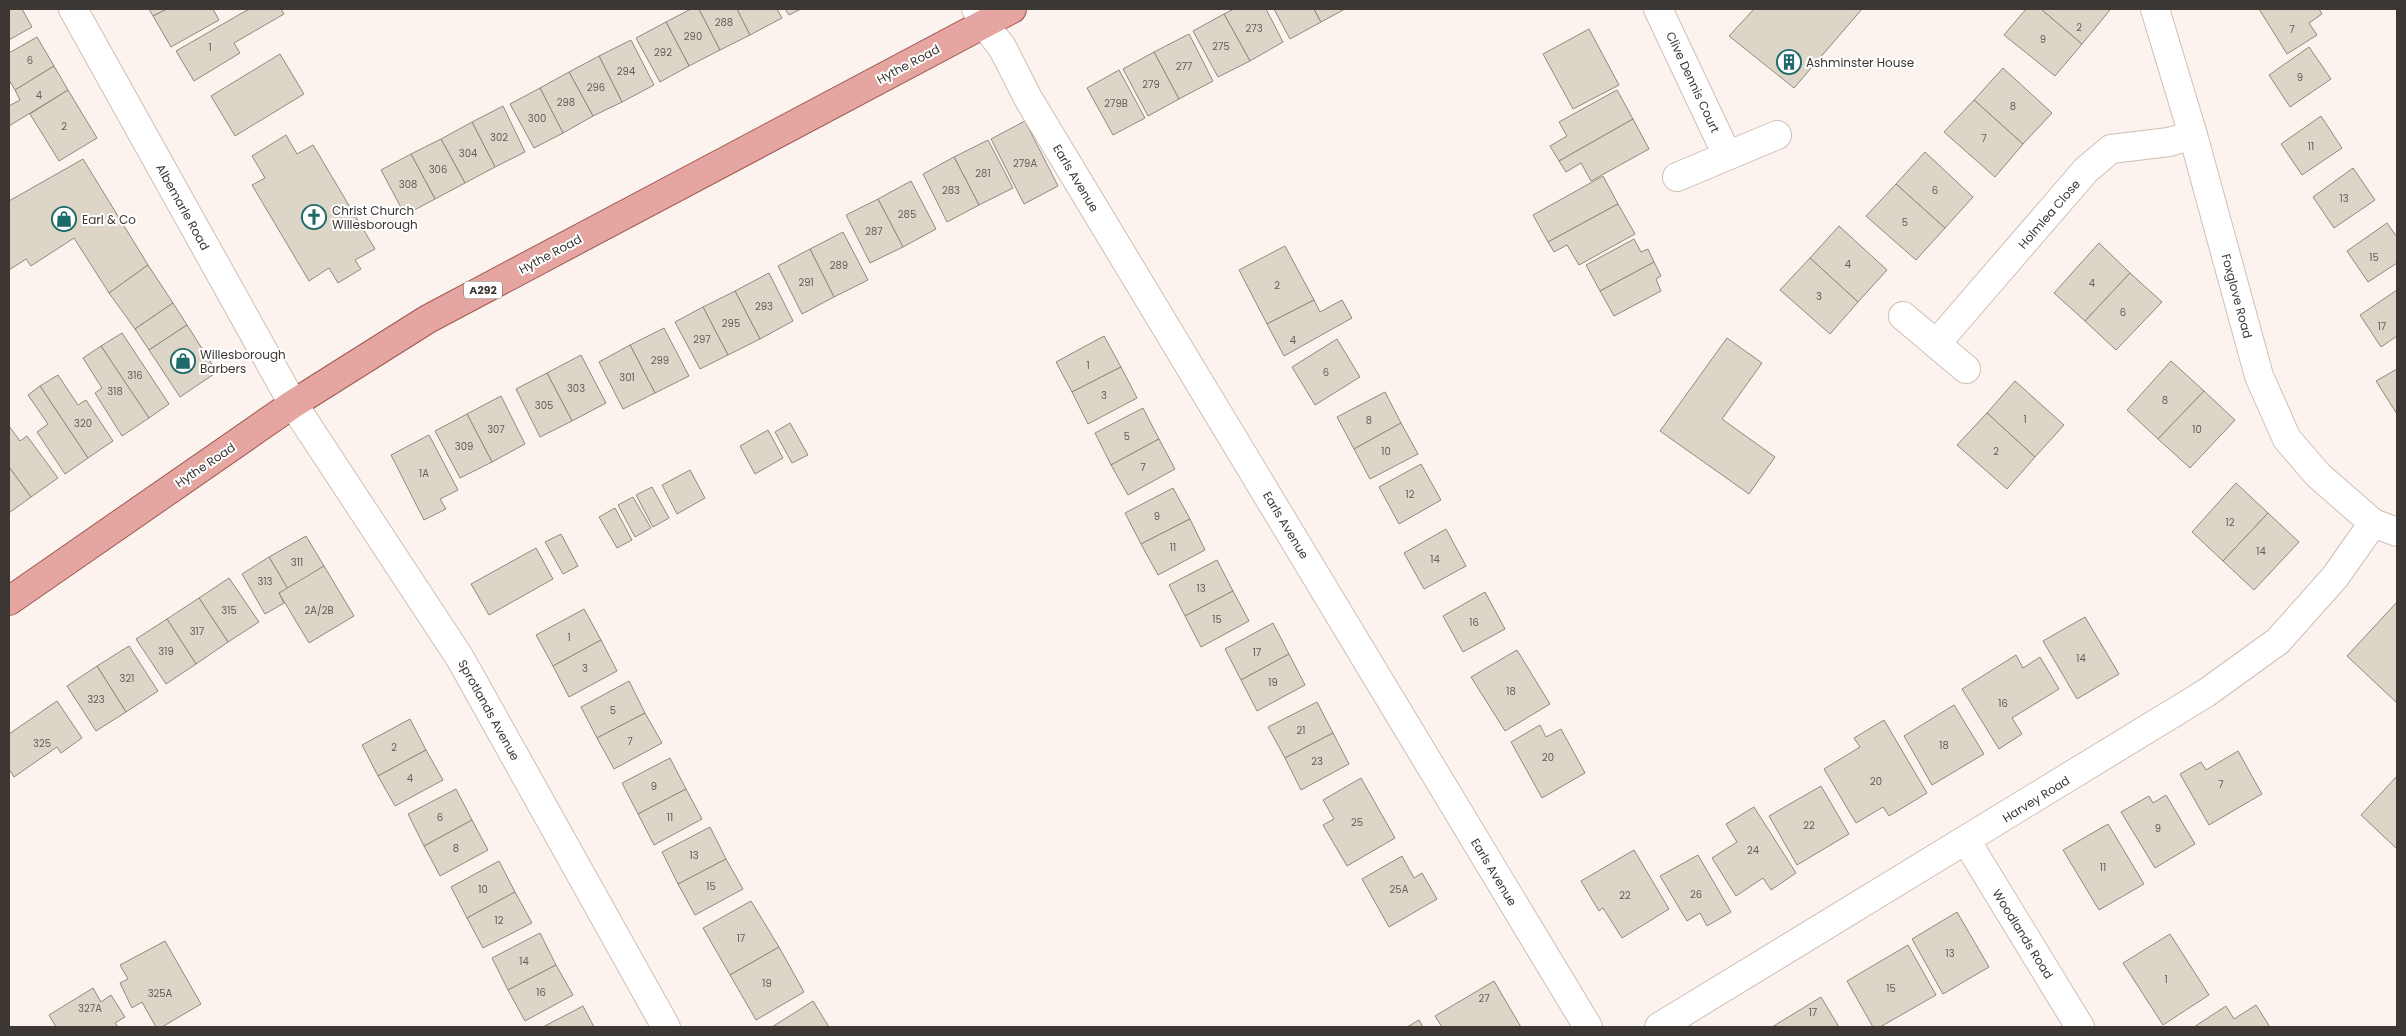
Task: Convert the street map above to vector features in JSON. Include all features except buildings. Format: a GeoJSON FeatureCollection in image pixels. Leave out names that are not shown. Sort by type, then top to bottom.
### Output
{"type":"FeatureCollection","features":[{"type":"Feature","properties":{"kind":"main road","name":"Hythe Road"},"geometry":{"type":"LineString","coordinates":[[9,601],[293,404],[428,319],[979,16],[1012,9]]}},
{"type":"Feature","properties":{"kind":"street","name":"Albemarle Road"},"geometry":{"type":"LineString","coordinates":[[73,9],[293,404]]}},
{"type":"Feature","properties":{"kind":"street","name":"Clive Dennis Court"},"geometry":{"type":"LineString","coordinates":[[1658,9],[1728,155]]}},
{"type":"Feature","properties":{"kind":"street","name":"Foxglove Road"},"geometry":{"type":"LineString","coordinates":[[2155,9],[2193,135],[2259,376],[2287,439],[2318,476],[2385,528]]}},
{"type":"Feature","properties":{"kind":"street","name":"Earls Avenue"},"geometry":{"type":"LineString","coordinates":[[979,16],[1002,47],[1029,100],[1588,1027]]}},
{"type":"Feature","properties":{"kind":"street"},"geometry":{"type":"LineString","coordinates":[[1677,177],[1777,135]]}},
{"type":"Feature","properties":{"kind":"street","name":"Holmlea Close"},"geometry":{"type":"LineString","coordinates":[[1936,344],[2086,170],[2111,149],[2168,142],[2193,135]]}},
{"type":"Feature","properties":{"kind":"street"},"geometry":{"type":"LineString","coordinates":[[1903,316],[1966,369]]}},
{"type":"Feature","properties":{"kind":"street","name":"Sprotlands Avenue"},"geometry":{"type":"LineString","coordinates":[[293,404],[460,658],[666,1027]]}},
{"type":"Feature","properties":{"kind":"street","name":"Harvey Road"},"geometry":{"type":"LineString","coordinates":[[1659,1027],[1966,842],[2206,693],[2278,641],[2334,577],[2385,528]]}},
{"type":"Feature","properties":{"kind":"street","name":"Woodlands Road"},"geometry":{"type":"LineString","coordinates":[[1966,842],[2080,1027]]}},
{"type":"Feature","properties":{"kind":"place","name":"Ashminster House"},"geometry":{"type":"Point","coordinates":[1789,62]}},
{"type":"Feature","properties":{"kind":"place","name":"Christ Church Willesborough"},"geometry":{"type":"Point","coordinates":[314,217]}},
{"type":"Feature","properties":{"kind":"place","name":"Earl & Co"},"geometry":{"type":"Point","coordinates":[64,219]}},
{"type":"Feature","properties":{"kind":"place","name":"Willesborough Barbers"},"geometry":{"type":"Point","coordinates":[183,361]}}]}
